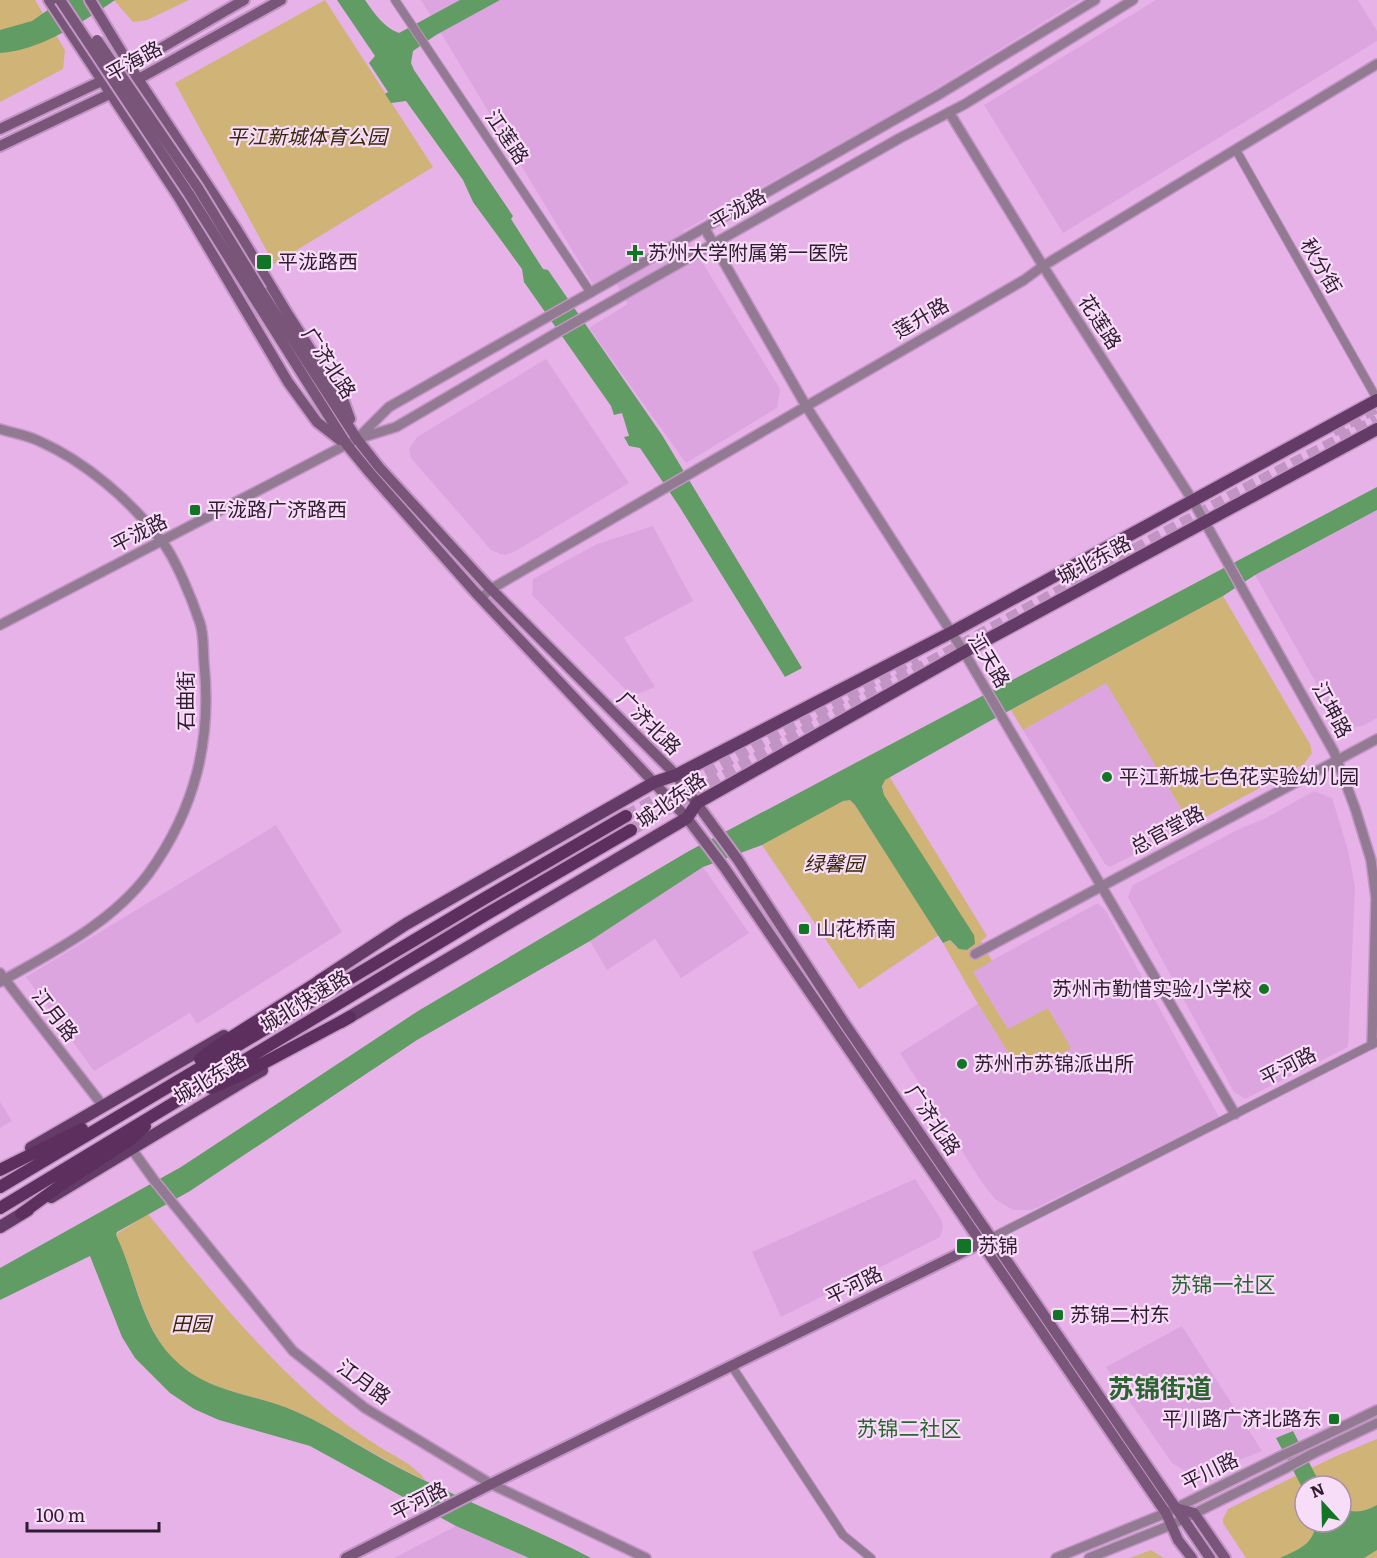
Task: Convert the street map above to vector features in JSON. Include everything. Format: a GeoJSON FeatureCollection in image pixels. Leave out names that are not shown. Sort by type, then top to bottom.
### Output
{"type":"FeatureCollection","features":[{"type":"Feature","properties":{"kind":"highway","name":"城北快速路"},"geometry":{"type":"LineString","coordinates":[[0,1187],[151,1095],[626,816]]}},
{"type":"Feature","properties":{"kind":"highway","name":"城北快速路"},"geometry":{"type":"LineString","coordinates":[[0,1208],[485,915],[631,830]]}},
{"type":"Feature","properties":{"kind":"highway"},"geometry":{"type":"LineString","coordinates":[[0,1168],[151,1095],[219,1045],[326,977]]}},
{"type":"Feature","properties":{"kind":"highway"},"geometry":{"type":"LineString","coordinates":[[21,1214],[130,1140],[162,1110],[243,1074],[350,1017]]}},
{"type":"Feature","properties":{"kind":"main road"},"geometry":{"type":"LineString","coordinates":[[49,0],[178,196],[288,382],[317,422],[347,445]]}},
{"type":"Feature","properties":{"kind":"main road","name":"广济北路"},"geometry":{"type":"LineString","coordinates":[[60,0],[189,194],[357,439],[379,467],[491,589],[676,776],[697,803],[738,860],[986,1240]]}},
{"type":"Feature","properties":{"kind":"main road","name":"广济北路"},"geometry":{"type":"LineString","coordinates":[[69,0],[198,188],[347,445],[481,598],[687,818],[724,867],[986,1240],[1171,1511],[1171,1525],[1190,1558]]}},
{"type":"Feature","properties":{"kind":"main road"},"geometry":{"type":"LineString","coordinates":[[90,0],[344,402],[357,439]]}},
{"type":"Feature","properties":{"kind":"main road","name":"平海路"},"geometry":{"type":"LineString","coordinates":[[0,129],[102,81],[244,0]]}},
{"type":"Feature","properties":{"kind":"main road","name":"平海路"},"geometry":{"type":"LineString","coordinates":[[0,146],[110,94],[281,0]]}},
{"type":"Feature","properties":{"kind":"main road","name":"城北东路"},"geometry":{"type":"LineString","coordinates":[[0,1168],[326,977],[406,924],[655,782],[676,776],[951,632],[1377,399]]}},
{"type":"Feature","properties":{"kind":"main road","name":"城北东路"},"geometry":{"type":"LineString","coordinates":[[0,1227],[687,818],[697,803],[964,652],[1377,429]]}},
{"type":"Feature","properties":{"kind":"main road","name":"平河路"},"geometry":{"type":"LineString","coordinates":[[346,1558],[986,1240]]}},
{"type":"Feature","properties":{"kind":"main road","name":"广济北路"},"geometry":{"type":"LineString","coordinates":[[1171,1511],[1189,1515],[1210,1558]]}},
{"type":"Feature","properties":{"kind":"main road"},"geometry":{"type":"LineString","coordinates":[[1189,1515],[1225,1558]]}},
{"type":"Feature","properties":{"kind":"street","name":"江莲路"},"geometry":{"type":"LineString","coordinates":[[395,0],[591,293]]}},
{"type":"Feature","properties":{"kind":"street","name":"平泷路"},"geometry":{"type":"LineString","coordinates":[[357,439],[389,407],[938,95],[1095,0]]}},
{"type":"Feature","properties":{"kind":"street","name":"平泷路"},"geometry":{"type":"LineString","coordinates":[[0,624],[357,439],[396,427],[558,332],[949,112],[1133,0]]}},
{"type":"Feature","properties":{"kind":"street","name":"莲升路"},"geometry":{"type":"LineString","coordinates":[[481,598],[491,589],[1024,280],[1043,266],[1377,64]]}},
{"type":"Feature","properties":{"kind":"street","name":"花莲路"},"geometry":{"type":"LineString","coordinates":[[949,112],[1043,266],[1193,501],[1221,551]]}},
{"type":"Feature","properties":{"kind":"street","name":"秋分街"},"geometry":{"type":"LineString","coordinates":[[1236,150],[1377,399]]}},
{"type":"Feature","properties":{"kind":"street","name":"江天路"},"geometry":{"type":"LineString","coordinates":[[705,229],[806,406],[964,652],[1235,1114]]}},
{"type":"Feature","properties":{"kind":"street","name":"石曲街"},"geometry":{"type":"LineString","coordinates":[[0,429],[39,440],[86,467],[120,496],[162,541],[177,569],[200,624],[208,704],[203,754],[191,794],[172,835],[148,874],[112,911],[77,938],[2,978]]}},
{"type":"Feature","properties":{"kind":"street","name":"江坤路"},"geometry":{"type":"LineString","coordinates":[[1221,551],[1289,669],[1337,760],[1355,808],[1371,860],[1376,898],[1375,1043]]}},
{"type":"Feature","properties":{"kind":"street","name":"总官堂路"},"geometry":{"type":"LineString","coordinates":[[975,954],[1377,739]]}},
{"type":"Feature","properties":{"kind":"street","name":"江月路"},"geometry":{"type":"LineString","coordinates":[[2,978],[104,1106]]}},
{"type":"Feature","properties":{"kind":"street","name":"平河路"},"geometry":{"type":"LineString","coordinates":[[986,1240],[1375,1043]]}},
{"type":"Feature","properties":{"kind":"street","name":"江月路"},"geometry":{"type":"LineString","coordinates":[[131,1148],[154,1180],[293,1351],[364,1408],[491,1484],[646,1558]]}},
{"type":"Feature","properties":{"kind":"street"},"geometry":{"type":"LineString","coordinates":[[731,1365],[843,1535],[871,1558]]}},
{"type":"Feature","properties":{"kind":"street","name":"平川路"},"geometry":{"type":"LineString","coordinates":[[1056,1558],[1171,1511],[1377,1410]]}},
{"type":"Feature","properties":{"kind":"street","name":"平川路"},"geometry":{"type":"LineString","coordinates":[[1089,1558],[1171,1525],[1377,1424]]}},
{"type":"Feature","properties":{"kind":"shaded area"},"geometry":{"type":"Polygon","coordinates":[[[62,0],[115,0],[75,26],[45,41],[15,51],[0,53],[0,30],[32,21],[62,0]]]}},
{"type":"Feature","properties":{"kind":"shaded area"},"geometry":{"type":"Polygon","coordinates":[[[337,0],[365,0],[384,24],[399,33],[460,0],[500,0],[436,35],[413,51],[411,63],[414,70],[513,216],[511,219],[543,269],[548,270],[662,435],[802,668],[785,677],[679,506],[640,448],[629,446],[624,437],[629,436],[622,413],[614,415],[611,406],[524,282],[522,269],[473,202],[463,180],[406,101],[391,103],[385,94],[388,92],[369,63],[375,56],[337,0]]]}},
{"type":"Feature","properties":{"kind":"shaded area","name":"苏州大学附属第一医院"},"geometry":{"type":"Polygon","coordinates":[[[421,0],[1080,0],[909,105],[683,231],[780,389],[777,408],[686,463],[589,328],[628,304],[612,276],[594,286],[421,0]]]}},
{"type":"Feature","properties":{"kind":"shaded area"},"geometry":{"type":"Polygon","coordinates":[[[1156,0],[1358,0],[1377,31],[1377,41],[1063,233],[984,105],[1156,0]]]}},
{"type":"Feature","properties":{"kind":"shaded area"},"geometry":{"type":"Polygon","coordinates":[[[546,359],[629,483],[514,552],[500,554],[491,550],[411,458],[409,449],[417,437],[546,359]]]}},
{"type":"Feature","properties":{"kind":"shaded area"},"geometry":{"type":"Polygon","coordinates":[[[1377,487],[1377,510],[885,780],[882,786],[884,795],[974,935],[975,944],[967,950],[959,949],[950,940],[943,943],[855,805],[850,800],[843,801],[762,845],[703,867],[590,941],[417,1040],[190,1191],[117,1232],[116,1235],[152,1328],[170,1355],[198,1378],[230,1391],[297,1412],[413,1475],[591,1558],[529,1558],[456,1526],[310,1446],[219,1420],[194,1409],[170,1393],[135,1358],[122,1337],[90,1256],[0,1300],[0,1268],[181,1167],[418,1011],[689,851],[1377,487]]]}},
{"type":"Feature","properties":{"kind":"shaded area"},"geometry":{"type":"Polygon","coordinates":[[[1377,510],[1377,718],[1362,726],[1347,728],[1336,718],[1255,575],[1377,510]]]}},
{"type":"Feature","properties":{"kind":"shaded area"},"geometry":{"type":"Polygon","coordinates":[[[653,526],[693,601],[624,638],[655,687],[632,696],[532,595],[533,579],[597,544],[653,526]]]}},
{"type":"Feature","properties":{"kind":"shaded area","name":"平江新城七色花实验幼儿园"},"geometry":{"type":"Polygon","coordinates":[[[1106,682],[1191,825],[1110,867],[1105,864],[1023,730],[1106,682]]]}},
{"type":"Feature","properties":{"kind":"shaded area","name":"苏州市勤惜实验小学校"},"geometry":{"type":"Polygon","coordinates":[[[1314,791],[1332,798],[1348,850],[1355,887],[1348,1047],[1245,1099],[1234,1092],[1128,897],[1133,885],[1239,829],[1264,819],[1314,791]]]}},
{"type":"Feature","properties":{"kind":"shaded area"},"geometry":{"type":"Polygon","coordinates":[[[276,825],[342,932],[197,1024],[190,1013],[94,1071],[26,977],[276,825]]]}},
{"type":"Feature","properties":{"kind":"shaded area"},"geometry":{"type":"Polygon","coordinates":[[[703,867],[749,933],[681,978],[655,939],[607,970],[590,941],[703,867]]]}},
{"type":"Feature","properties":{"kind":"shaded area"},"geometry":{"type":"Polygon","coordinates":[[[1098,903],[1106,911],[1219,1117],[1032,1210],[1013,1210],[995,1199],[981,1181],[900,1053],[978,1004],[1023,1076],[1070,1048],[1048,1008],[1008,1029],[972,971],[1098,903]]]}},
{"type":"Feature","properties":{"kind":"shaded area"},"geometry":{"type":"Polygon","coordinates":[[[0,1102],[12,1121],[0,1128],[0,1102]]]}},
{"type":"Feature","properties":{"kind":"shaded area"},"geometry":{"type":"Polygon","coordinates":[[[915,1179],[941,1219],[943,1227],[940,1237],[781,1317],[752,1252],[915,1179]]]}},
{"type":"Feature","properties":{"kind":"shaded area"},"geometry":{"type":"Polygon","coordinates":[[[1182,1326],[1262,1451],[1204,1474],[1186,1472],[1172,1463],[1106,1367],[1182,1326]]]}},
{"type":"Feature","properties":{"kind":"shaded area"},"geometry":{"type":"Polygon","coordinates":[[[1293,1431],[1315,1474],[1295,1474],[1276,1438],[1293,1431]]]}},
{"type":"Feature","properties":{"kind":"shaded area"},"geometry":{"type":"Polygon","coordinates":[[[1377,1505],[1377,1550],[1364,1558],[1280,1558],[1299,1549],[1309,1541],[1313,1534],[1353,1534],[1353,1511],[1377,1505]]]}},
{"type":"Feature","properties":{"kind":"shaded area"},"geometry":{"type":"Polygon","coordinates":[[[456,1526],[529,1558],[394,1558],[456,1526]]]}},
{"type":"Feature","properties":{"kind":"green space"},"geometry":{"type":"Polygon","coordinates":[[[0,0],[35,0],[65,50],[63,69],[0,102],[0,0]]]}},
{"type":"Feature","properties":{"kind":"green space"},"geometry":{"type":"Polygon","coordinates":[[[114,0],[189,0],[147,20],[133,22],[114,0]]]}},
{"type":"Feature","properties":{"kind":"green space","name":"平江新城体育公园"},"geometry":{"type":"Polygon","coordinates":[[[325,0],[433,167],[274,264],[175,83],[325,0]]]}},
{"type":"Feature","properties":{"kind":"green space"},"geometry":{"type":"Polygon","coordinates":[[[1223,596],[1310,744],[1312,753],[1304,764],[1191,825],[1106,683],[1023,730],[1011,710],[1223,596]]]}},
{"type":"Feature","properties":{"kind":"green space"},"geometry":{"type":"Polygon","coordinates":[[[889,776],[987,936],[981,941],[992,961],[973,972],[1008,1029],[1048,1008],[1071,1048],[1023,1076],[943,943],[950,940],[955,946],[967,950],[975,944],[884,795],[882,783],[889,776]]]}},
{"type":"Feature","properties":{"kind":"green space","name":"绿馨园"},"geometry":{"type":"Polygon","coordinates":[[[846,800],[850,800],[855,805],[939,935],[859,989],[762,845],[846,800]]]}},
{"type":"Feature","properties":{"kind":"green space","name":"田园"},"geometry":{"type":"Polygon","coordinates":[[[148,1214],[228,1310],[293,1379],[338,1418],[410,1465],[426,1481],[297,1412],[211,1384],[180,1366],[167,1352],[150,1325],[115,1235],[148,1214]]]}},
{"type":"Feature","properties":{"kind":"green space"},"geometry":{"type":"Polygon","coordinates":[[[1377,1439],[1377,1558],[1246,1558],[1223,1523],[1228,1509],[1293,1477],[1293,1534],[1353,1534],[1353,1474],[1299,1474],[1377,1439]]]}},
{"type":"Feature","properties":{"kind":"green space"},"geometry":{"type":"Polygon","coordinates":[[[1151,1550],[1164,1558],[1130,1558],[1151,1550]]]}},
{"type":"Feature","properties":{"kind":"tunnel"},"geometry":{"type":"LineString","coordinates":[[1333,431],[1377,407]]}},
{"type":"Feature","properties":{"kind":"tunnel"},"geometry":{"type":"LineString","coordinates":[[631,830],[722,777],[1239,492],[1377,420]]}},
{"type":"Feature","properties":{"kind":"tunnel"},"geometry":{"type":"LineString","coordinates":[[626,816],[917,657]]}},
{"type":"Feature","properties":{"kind":"place","name":"苏州大学附属第一医院"},"geometry":{"type":"Point","coordinates":[635,253]}},
{"type":"Feature","properties":{"kind":"place","name":"平泷路西"},"geometry":{"type":"Point","coordinates":[264,262]}},
{"type":"Feature","properties":{"kind":"place","name":"平泷路广济路西"},"geometry":{"type":"Point","coordinates":[195,510]}},
{"type":"Feature","properties":{"kind":"place","name":"平江新城七色花实验幼儿园"},"geometry":{"type":"Point","coordinates":[1107,777]}},
{"type":"Feature","properties":{"kind":"place","name":"山花桥南"},"geometry":{"type":"Point","coordinates":[804,929]}},
{"type":"Feature","properties":{"kind":"place","name":"苏州市勤惜实验小学校"},"geometry":{"type":"Point","coordinates":[1264,989]}},
{"type":"Feature","properties":{"kind":"place","name":"苏州市苏锦派出所"},"geometry":{"type":"Point","coordinates":[962,1064]}},
{"type":"Feature","properties":{"kind":"place","name":"苏锦"},"geometry":{"type":"Point","coordinates":[964,1246]}},
{"type":"Feature","properties":{"kind":"place","name":"苏锦二村东"},"geometry":{"type":"Point","coordinates":[1058,1315]}},
{"type":"Feature","properties":{"kind":"place","name":"平川路广济北路东"},"geometry":{"type":"Point","coordinates":[1334,1419]}},
{"type":"Feature","properties":{"kind":"district","name":"苏锦一社区"},"geometry":{"type":"Point","coordinates":[1223,1285]}},
{"type":"Feature","properties":{"kind":"district","name":"苏锦街道"},"geometry":{"type":"Point","coordinates":[1160,1389]}},
{"type":"Feature","properties":{"kind":"district","name":"苏锦二社区"},"geometry":{"type":"Point","coordinates":[909,1429]}}]}
